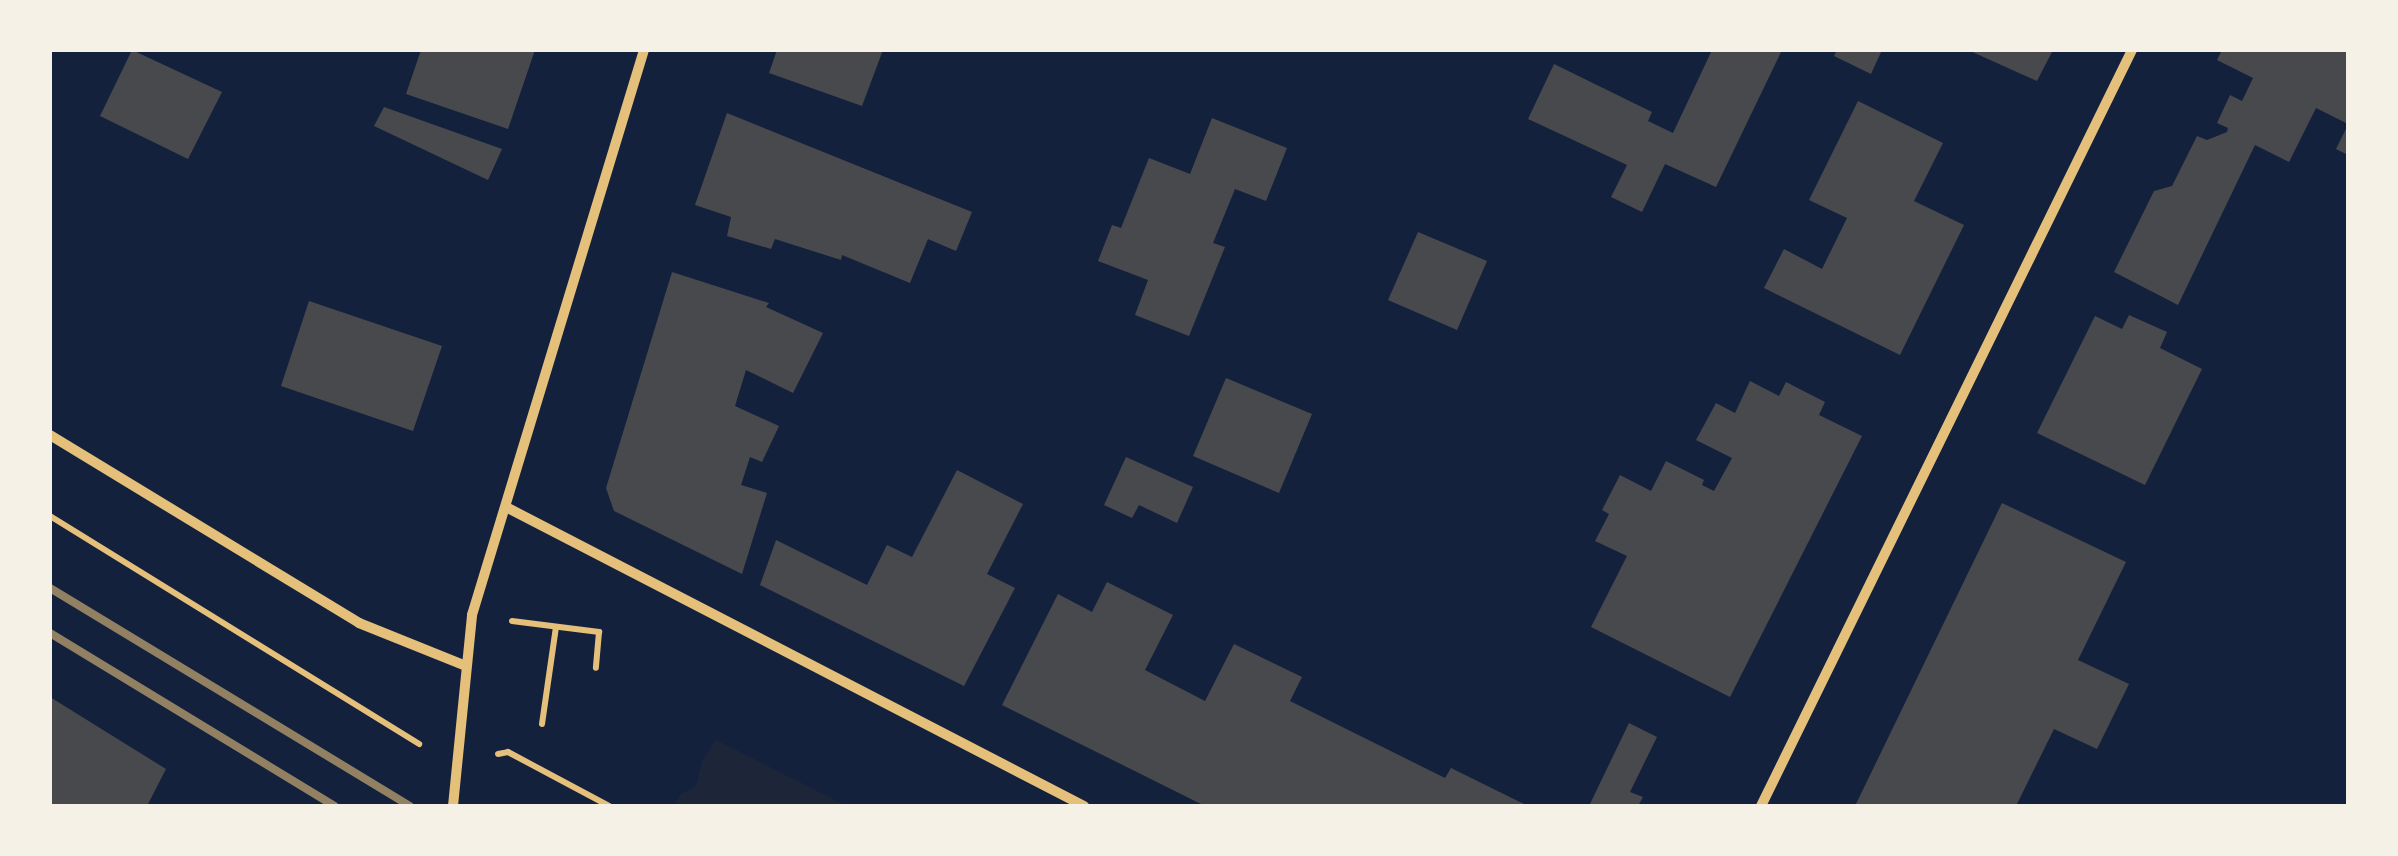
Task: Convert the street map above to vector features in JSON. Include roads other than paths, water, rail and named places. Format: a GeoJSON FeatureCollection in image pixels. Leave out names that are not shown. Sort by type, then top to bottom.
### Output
{"type":"FeatureCollection","features":[{"type":"Feature","properties":{"kind":"street"},"geometry":{"type":"LineString","coordinates":[[453,806],[472,616],[644,50]]}},
{"type":"Feature","properties":{"kind":"street"},"geometry":{"type":"LineString","coordinates":[[1761,806],[2132,50]]}},
{"type":"Feature","properties":{"kind":"street"},"geometry":{"type":"LineString","coordinates":[[50,435],[359,623],[466,666]]}},
{"type":"Feature","properties":{"kind":"street"},"geometry":{"type":"LineString","coordinates":[[506,507],[1084,806]]}},
{"type":"Feature","properties":{"kind":"railway"},"geometry":{"type":"LineString","coordinates":[[50,588],[410,806]]}},
{"type":"Feature","properties":{"kind":"railway"},"geometry":{"type":"LineString","coordinates":[[50,633],[335,806]]}}]}
